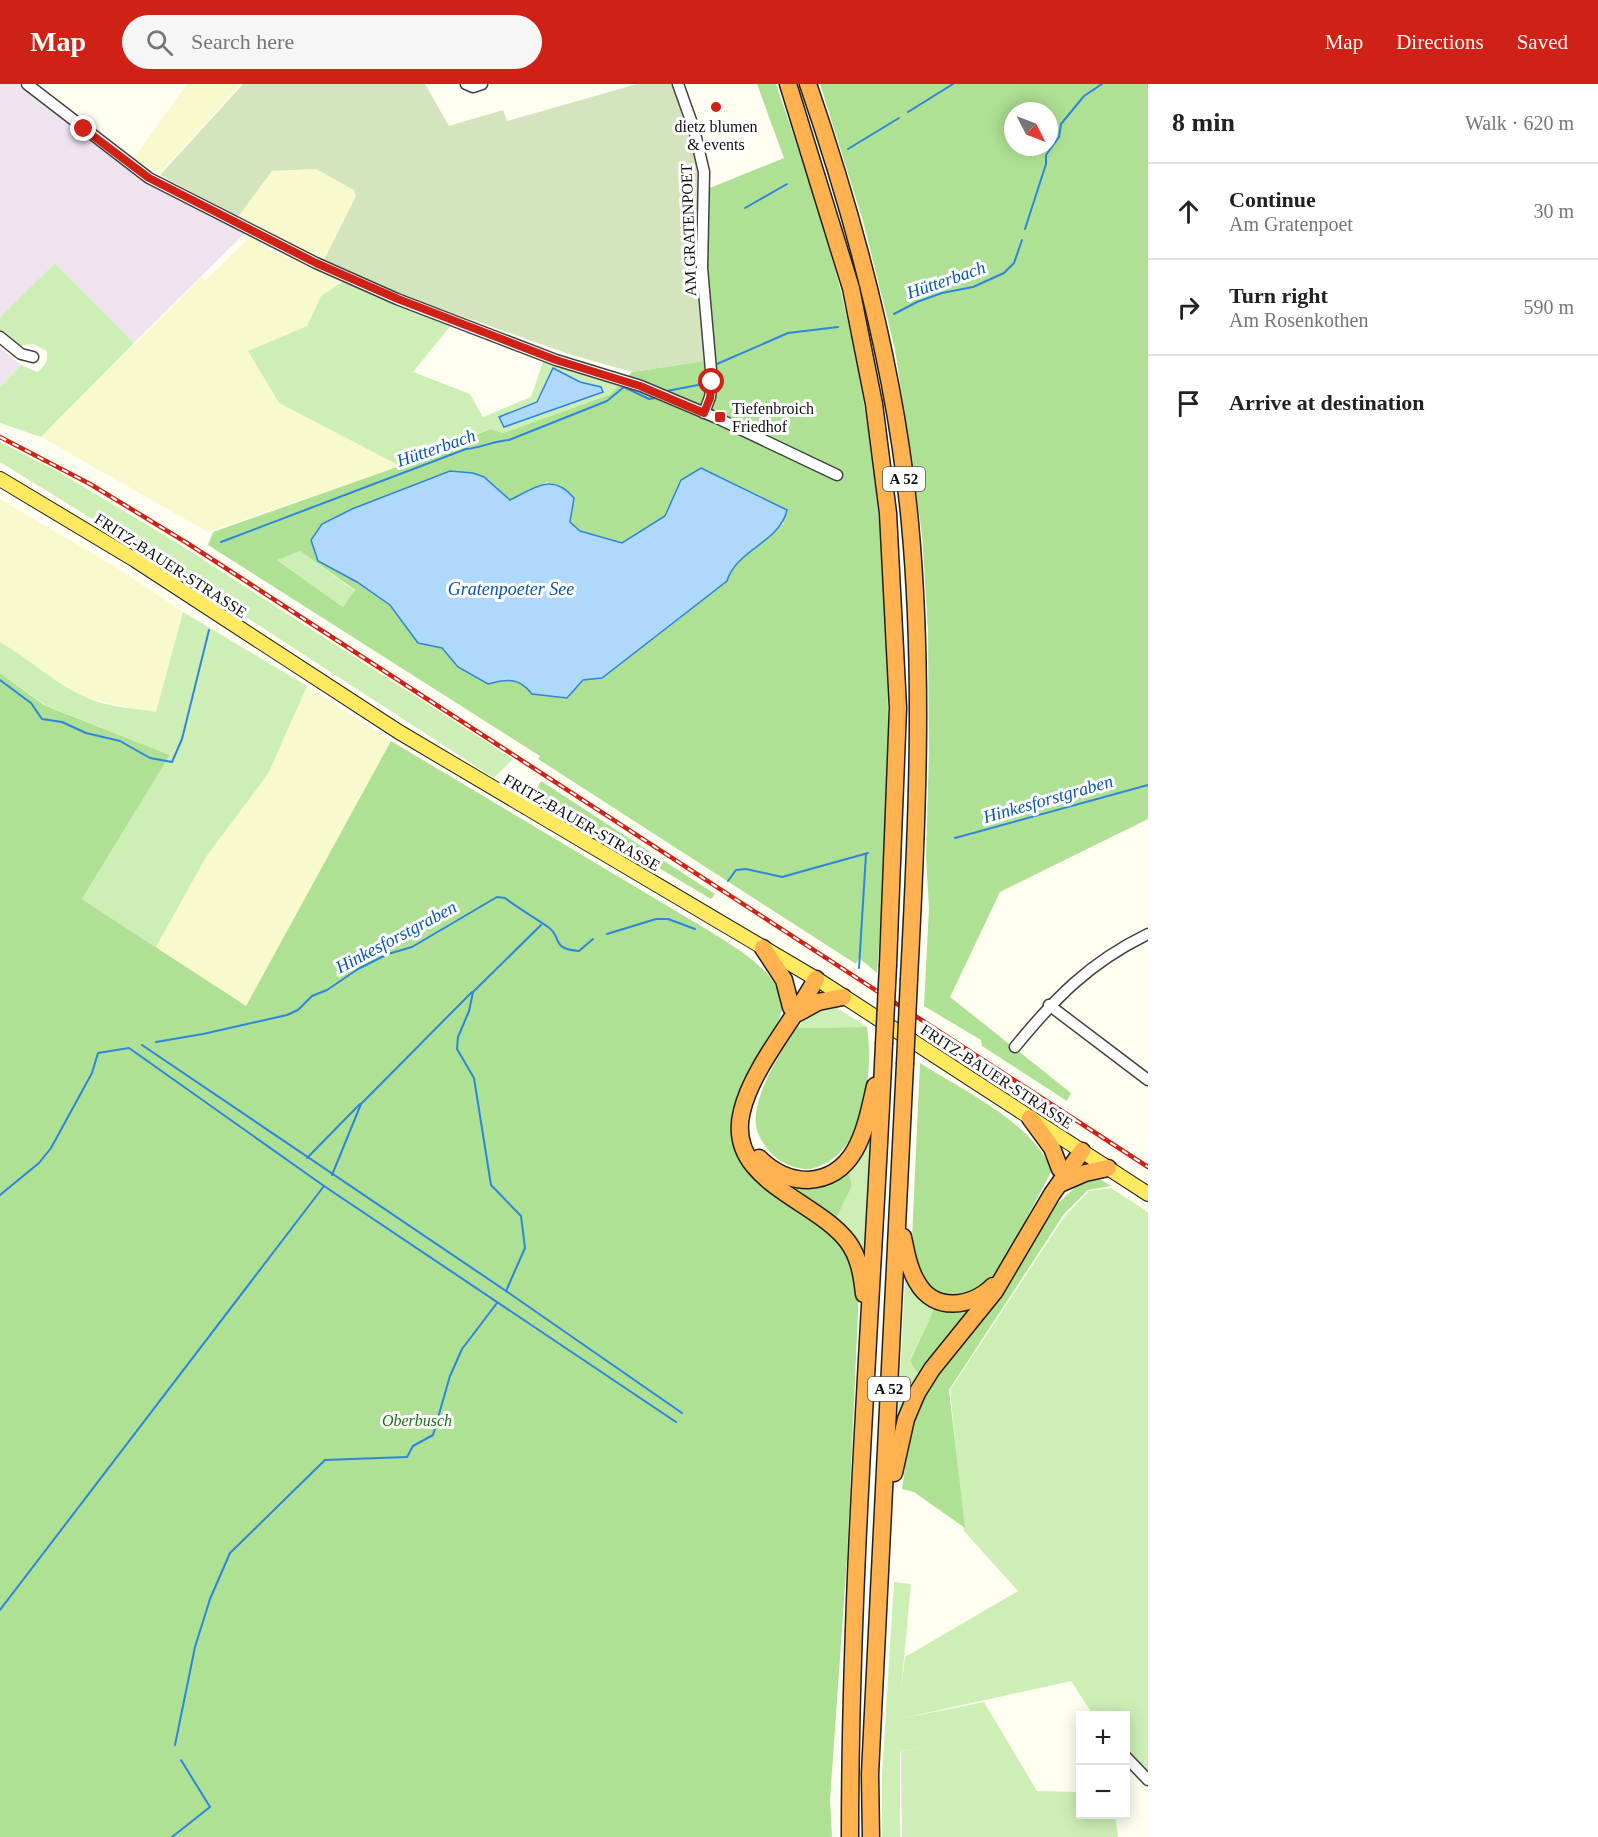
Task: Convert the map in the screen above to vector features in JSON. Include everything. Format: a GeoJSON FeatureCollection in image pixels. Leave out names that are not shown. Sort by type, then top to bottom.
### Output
{"type":"FeatureCollection","features":[{"type":"Feature","properties":{"kind":"highway","name":"A 52"},"geometry":{"type":"LineString","coordinates":[[788,84],[851,288],[874,404],[888,513],[898,708],[850,1759],[850,1837]]}},
{"type":"Feature","properties":{"kind":"highway","name":"A 52"},"geometry":{"type":"LineString","coordinates":[[808,84],[846,203],[871,295],[894,407],[909,520],[916,598],[919,710],[909,979],[870,1773],[871,1837]]}},
{"type":"Feature","properties":{"kind":"highway"},"geometry":{"type":"LineString","coordinates":[[763,948],[784,980],[791,1015]]}},
{"type":"Feature","properties":{"kind":"highway"},"geometry":{"type":"LineString","coordinates":[[812,977],[750,1092],[742,1111],[740,1129],[744,1149],[765,1178],[836,1228],[849,1242],[857,1257],[862,1279],[869,1336]]}},
{"type":"Feature","properties":{"kind":"highway"},"geometry":{"type":"LineString","coordinates":[[791,1015],[818,1002],[843,997]]}},
{"type":"Feature","properties":{"kind":"highway"},"geometry":{"type":"LineString","coordinates":[[750,1092],[748,1128],[759,1158],[781,1175],[799,1180],[817,1179],[833,1173],[845,1164],[862,1138],[884,1044]]}},
{"type":"Feature","properties":{"kind":"highway"},"geometry":{"type":"LineString","coordinates":[[1030,1118],[1052,1148],[1058,1182]]}},
{"type":"Feature","properties":{"kind":"highway"},"geometry":{"type":"LineString","coordinates":[[880,1569],[898,1449],[913,1402],[932,1369],[981,1311],[1078,1148]]}},
{"type":"Feature","properties":{"kind":"highway"},"geometry":{"type":"LineString","coordinates":[[1058,1182],[1108,1168]]}},
{"type":"Feature","properties":{"kind":"highway"},"geometry":{"type":"LineString","coordinates":[[898,1208],[906,1254],[917,1284],[928,1294],[946,1303],[966,1304],[978,1298],[1004,1274]]}},
{"type":"Feature","properties":{"kind":"main road","name":"FRITZ-BAUER-STRASSE"},"geometry":{"type":"LineString","coordinates":[[0,479],[135,560],[399,732],[812,977],[1148,1194]]}},
{"type":"Feature","properties":{"kind":"street"},"geometry":{"type":"LineString","coordinates":[[27,84],[149,178],[316,263],[398,299],[556,360],[640,386],[837,475]]}},
{"type":"Feature","properties":{"kind":"street"},"geometry":{"type":"LineString","coordinates":[[466,84],[473,87],[482,84]]}},
{"type":"Feature","properties":{"kind":"street","name":"AM GRATENPOET"},"geometry":{"type":"LineString","coordinates":[[678,84],[694,129],[704,172],[702,268],[712,382],[710,398],[704,413]]}},
{"type":"Feature","properties":{"kind":"street"},"geometry":{"type":"LineString","coordinates":[[0,337],[21,354],[33,357]]}},
{"type":"Feature","properties":{"kind":"street"},"geometry":{"type":"LineString","coordinates":[[1015,1047],[1049,1005],[1090,968],[1148,934]]}},
{"type":"Feature","properties":{"kind":"street"},"geometry":{"type":"LineString","coordinates":[[1049,1005],[1148,1080]]}},
{"type":"Feature","properties":{"kind":"street"},"geometry":{"type":"LineString","coordinates":[[1130,1762],[1148,1780]]}},
{"type":"Feature","properties":{"kind":"shaded area"},"geometry":{"type":"Polygon","coordinates":[[[0,84],[19,84],[132,172],[161,191],[245,233],[134,343],[55,263],[0,317],[0,84]]]}},
{"type":"Feature","properties":{"kind":"shaded area"},"geometry":{"type":"Polygon","coordinates":[[[0,347],[21,365],[0,387],[0,347]]]}},
{"type":"Feature","properties":{"kind":"green space"},"geometry":{"type":"Polygon","coordinates":[[[187,84],[241,84],[159,174],[134,158],[187,84]]]}},
{"type":"Feature","properties":{"kind":"green space"},"geometry":{"type":"Polygon","coordinates":[[[243,84],[425,84],[449,126],[503,110],[507,121],[637,84],[674,84],[690,130],[701,172],[705,361],[632,372],[572,355],[399,294],[324,260],[356,196],[354,190],[316,169],[272,171],[238,217],[160,175],[243,84]]]}},
{"type":"Feature","properties":{"kind":"green space"},"geometry":{"type":"Polygon","coordinates":[[[757,84],[776,84],[818,211],[840,288],[858,373],[872,458],[881,543],[888,715],[887,801],[877,973],[859,958],[856,964],[538,759],[540,756],[208,545],[213,532],[400,466],[490,429],[503,433],[609,395],[632,372],[715,359],[705,269],[705,190],[784,158],[757,84]],[[450,471],[351,509],[322,524],[357,582],[390,605],[418,643],[442,648],[458,667],[510,679],[567,698],[583,680],[602,678],[727,581],[730,569],[784,523],[681,481],[665,516],[622,543],[580,531],[570,522],[574,498],[547,482],[510,500],[484,477],[450,471]],[[300,551],[277,560],[343,607],[355,590],[300,551]]]}},
{"type":"Feature","properties":{"kind":"green space"},"geometry":{"type":"Polygon","coordinates":[[[820,84],[1148,84],[1148,819],[1000,892],[950,997],[1071,1093],[1067,1101],[982,1046],[981,1040],[924,1006],[929,908],[926,857],[929,752],[928,631],[922,534],[895,349],[863,221],[820,84]]]}},
{"type":"Feature","properties":{"kind":"green space"},"geometry":{"type":"Polygon","coordinates":[[[316,169],[354,190],[356,196],[324,260],[238,217],[272,171],[316,169]]]}},
{"type":"Feature","properties":{"kind":"green space"},"geometry":{"type":"Polygon","coordinates":[[[250,237],[274,252],[344,281],[321,296],[307,326],[248,351],[279,403],[400,466],[208,532],[41,437],[202,277],[206,280],[250,237]]]}},
{"type":"Feature","properties":{"kind":"green space"},"geometry":{"type":"Polygon","coordinates":[[[55,263],[134,343],[41,437],[0,423],[0,387],[21,365],[37,372],[47,360],[47,351],[33,344],[16,346],[0,332],[0,317],[55,263]]]}},
{"type":"Feature","properties":{"kind":"green space"},"geometry":{"type":"Polygon","coordinates":[[[344,281],[452,324],[413,372],[470,394],[483,417],[531,397],[544,359],[619,385],[609,395],[503,433],[489,429],[400,466],[279,403],[248,351],[307,326],[321,296],[344,281]]]}},
{"type":"Feature","properties":{"kind":"green space"},"geometry":{"type":"Polygon","coordinates":[[[0,442],[59,472],[174,541],[513,759],[494,778],[152,556],[0,462],[0,442]]]}},
{"type":"Feature","properties":{"kind":"green space"},"geometry":{"type":"Polygon","coordinates":[[[0,499],[120,570],[183,612],[156,713],[88,699],[58,683],[0,642],[0,499]]]}},
{"type":"Feature","properties":{"kind":"green space"},"geometry":{"type":"Polygon","coordinates":[[[300,551],[355,591],[343,607],[276,559],[300,551]]]}},
{"type":"Feature","properties":{"kind":"green space"},"geometry":{"type":"Polygon","coordinates":[[[183,612],[307,686],[268,774],[206,857],[156,947],[82,899],[170,755],[45,705],[0,673],[0,642],[64,686],[87,698],[112,705],[156,712],[183,612]]]}},
{"type":"Feature","properties":{"kind":"green space","name":"Oberbusch"},"geometry":{"type":"Polygon","coordinates":[[[0,673],[44,705],[170,755],[82,899],[246,1006],[391,741],[721,938],[756,963],[775,984],[781,995],[783,1007],[739,1147],[829,1230],[850,1256],[859,1289],[847,1558],[830,1800],[832,1837],[0,1837],[0,673]]]}},
{"type":"Feature","properties":{"kind":"green space"},"geometry":{"type":"Polygon","coordinates":[[[307,686],[391,741],[246,1006],[156,947],[206,857],[268,774],[307,686]]]}},
{"type":"Feature","properties":{"kind":"green space"},"geometry":{"type":"Polygon","coordinates":[[[541,781],[715,894],[711,899],[535,794],[541,781]]]}},
{"type":"Feature","properties":{"kind":"green space"},"geometry":{"type":"Polygon","coordinates":[[[837,1008],[867,1027],[797,1028],[810,1013],[837,1008]]]}},
{"type":"Feature","properties":{"kind":"green space"},"geometry":{"type":"Polygon","coordinates":[[[867,1027],[869,1063],[864,1104],[858,1124],[849,1141],[837,1155],[811,1169],[793,1167],[778,1160],[759,1136],[756,1128],[756,1114],[766,1080],[797,1028],[867,1027]]]}},
{"type":"Feature","properties":{"kind":"green space"},"geometry":{"type":"Polygon","coordinates":[[[920,1063],[976,1097],[1014,1124],[1031,1139],[1043,1155],[1051,1172],[1000,1269],[984,1288],[965,1296],[947,1296],[931,1289],[920,1276],[914,1258],[912,1239],[920,1063]]]}},
{"type":"Feature","properties":{"kind":"green space"},"geometry":{"type":"Polygon","coordinates":[[[870,1126],[864,1268],[835,1221],[852,1186],[848,1168],[870,1126]]]}},
{"type":"Feature","properties":{"kind":"green space"},"geometry":{"type":"Polygon","coordinates":[[[848,1168],[852,1186],[835,1221],[792,1193],[793,1183],[848,1168]]]}},
{"type":"Feature","properties":{"kind":"green space"},"geometry":{"type":"Polygon","coordinates":[[[1098,1178],[1111,1186],[1088,1190],[1064,1214],[949,1390],[965,1528],[914,1492],[902,1489],[910,1431],[929,1387],[1006,1290],[1057,1204],[1080,1183],[1098,1178]]]}},
{"type":"Feature","properties":{"kind":"green space"},"geometry":{"type":"Polygon","coordinates":[[[1111,1188],[1148,1212],[1148,1777],[1130,1759],[1130,1711],[1090,1711],[1071,1681],[899,1719],[984,1702],[1037,1791],[1076,1792],[1076,1819],[1116,1819],[1118,1837],[902,1837],[901,1752],[944,1741],[900,1752],[900,1837],[882,1837],[882,1774],[894,1582],[911,1584],[901,1690],[905,1657],[1018,1591],[964,1531],[950,1390],[1065,1216],[1089,1191],[1111,1188]]]}},
{"type":"Feature","properties":{"kind":"green space"},"geometry":{"type":"Polygon","coordinates":[[[906,1263],[936,1305],[910,1360],[920,1377],[897,1431],[906,1263]]]}},
{"type":"Feature","properties":{"kind":"green space"},"geometry":{"type":"Polygon","coordinates":[[[936,1305],[969,1309],[973,1316],[920,1377],[910,1361],[936,1305]]]}},
{"type":"Feature","properties":{"kind":"water"},"geometry":{"type":"Polygon","coordinates":[[[553,368],[580,382],[601,387],[603,392],[504,427],[499,417],[537,402],[553,368]]]}},
{"type":"Feature","properties":{"kind":"water","name":"Gratenpoeter See"},"geometry":{"type":"Polygon","coordinates":[[[701,468],[787,510],[783,521],[776,530],[739,561],[727,581],[602,678],[583,680],[567,698],[532,694],[527,688],[512,681],[488,684],[458,667],[442,648],[418,643],[390,605],[357,582],[318,561],[311,540],[322,524],[352,509],[450,471],[473,473],[484,477],[510,500],[535,487],[551,484],[558,486],[574,498],[570,522],[580,531],[622,543],[665,516],[681,480],[701,468]]]}},
{"type":"Feature","properties":{"kind":"waterway"},"geometry":{"type":"LineString","coordinates":[[908,112],[953,84]]}},
{"type":"Feature","properties":{"kind":"waterway","name":"Hütterbach"},"geometry":{"type":"LineString","coordinates":[[1025,229],[1046,164],[1046,155],[1059,137],[1061,124],[1084,96],[1102,84]]}},
{"type":"Feature","properties":{"kind":"waterway"},"geometry":{"type":"LineString","coordinates":[[848,149],[899,118]]}},
{"type":"Feature","properties":{"kind":"waterway"},"geometry":{"type":"LineString","coordinates":[[745,208],[787,184]]}},
{"type":"Feature","properties":{"kind":"waterway","name":"Hütterbach"},"geometry":{"type":"LineString","coordinates":[[894,314],[917,302],[942,293],[973,287],[1004,273],[1014,263],[1022,240]]}},
{"type":"Feature","properties":{"kind":"waterway","name":"Hütterbach"},"geometry":{"type":"LineString","coordinates":[[717,364],[788,333],[838,327]]}},
{"type":"Feature","properties":{"kind":"waterway","name":"Hütterbach"},"geometry":{"type":"LineString","coordinates":[[667,391],[698,385],[706,375]]}},
{"type":"Feature","properties":{"kind":"waterway","name":"Hütterbach"},"geometry":{"type":"LineString","coordinates":[[221,542],[466,449],[509,440],[607,401],[624,387],[649,399],[655,398]]}},
{"type":"Feature","properties":{"kind":"waterway","name":"Hütterbach"},"geometry":{"type":"LineString","coordinates":[[0,680],[31,703],[42,719],[62,722],[86,733],[120,741],[150,758],[172,762],[182,739],[209,630]]}},
{"type":"Feature","properties":{"kind":"waterway","name":"Hinkesforstgraben"},"geometry":{"type":"LineString","coordinates":[[955,838],[1148,785]]}},
{"type":"Feature","properties":{"kind":"waterway","name":"Hinkesforstgraben"},"geometry":{"type":"LineString","coordinates":[[728,881],[736,870],[746,869],[782,877],[868,853]]}},
{"type":"Feature","properties":{"kind":"waterway"},"geometry":{"type":"LineString","coordinates":[[859,968],[866,854]]}},
{"type":"Feature","properties":{"kind":"waterway","name":"Hinkesforstgraben"},"geometry":{"type":"LineString","coordinates":[[156,1042],[287,1015],[298,1010],[312,996],[327,990],[358,969],[388,954],[412,947],[497,897],[505,898],[548,927],[564,948],[579,951],[593,939]]}},
{"type":"Feature","properties":{"kind":"waterway","name":"Hinkesforstgraben"},"geometry":{"type":"LineString","coordinates":[[607,934],[656,919],[668,919],[695,929]]}},
{"type":"Feature","properties":{"kind":"waterway"},"geometry":{"type":"LineString","coordinates":[[506,1291],[525,1248],[521,1216],[491,1185],[474,1078],[457,1049],[458,1037],[469,1011],[473,992],[541,925]]}},
{"type":"Feature","properties":{"kind":"waterway"},"geometry":{"type":"LineString","coordinates":[[332,1175],[361,1104],[472,992]]}},
{"type":"Feature","properties":{"kind":"waterway"},"geometry":{"type":"LineString","coordinates":[[142,1045],[682,1413]]}},
{"type":"Feature","properties":{"kind":"waterway"},"geometry":{"type":"LineString","coordinates":[[0,1195],[39,1163],[51,1148],[92,1073],[98,1053],[129,1048],[324,1186],[676,1422]]}},
{"type":"Feature","properties":{"kind":"waterway"},"geometry":{"type":"LineString","coordinates":[[307,1158],[360,1104]]}},
{"type":"Feature","properties":{"kind":"waterway"},"geometry":{"type":"LineString","coordinates":[[0,1610],[324,1186]]}},
{"type":"Feature","properties":{"kind":"waterway"},"geometry":{"type":"LineString","coordinates":[[175,1745],[195,1647],[210,1599],[230,1553],[325,1460],[407,1457],[413,1446],[433,1435],[450,1376],[462,1349],[497,1303]]}},
{"type":"Feature","properties":{"kind":"waterway"},"geometry":{"type":"LineString","coordinates":[[172,1837],[210,1807],[181,1760]]}},
{"type":"Feature","properties":{"kind":"railway"},"geometry":{"type":"LineString","coordinates":[[0,437],[90,484],[187,543],[1148,1167]]}},
{"type":"Feature","properties":{"kind":"place","name":"dietz blumen & events"},"geometry":{"type":"Point","coordinates":[716,107]}},
{"type":"Feature","properties":{"kind":"place","name":"Tiefenbroich Friedhof"},"geometry":{"type":"Point","coordinates":[720,417]}},
{"type":"Feature","properties":{"kind":"route"},"geometry":{"type":"LineString","coordinates":[[84,129],[149,178],[316,263],[398,299],[556,360],[640,386],[704,413],[710,398],[712,382]]}}]}
